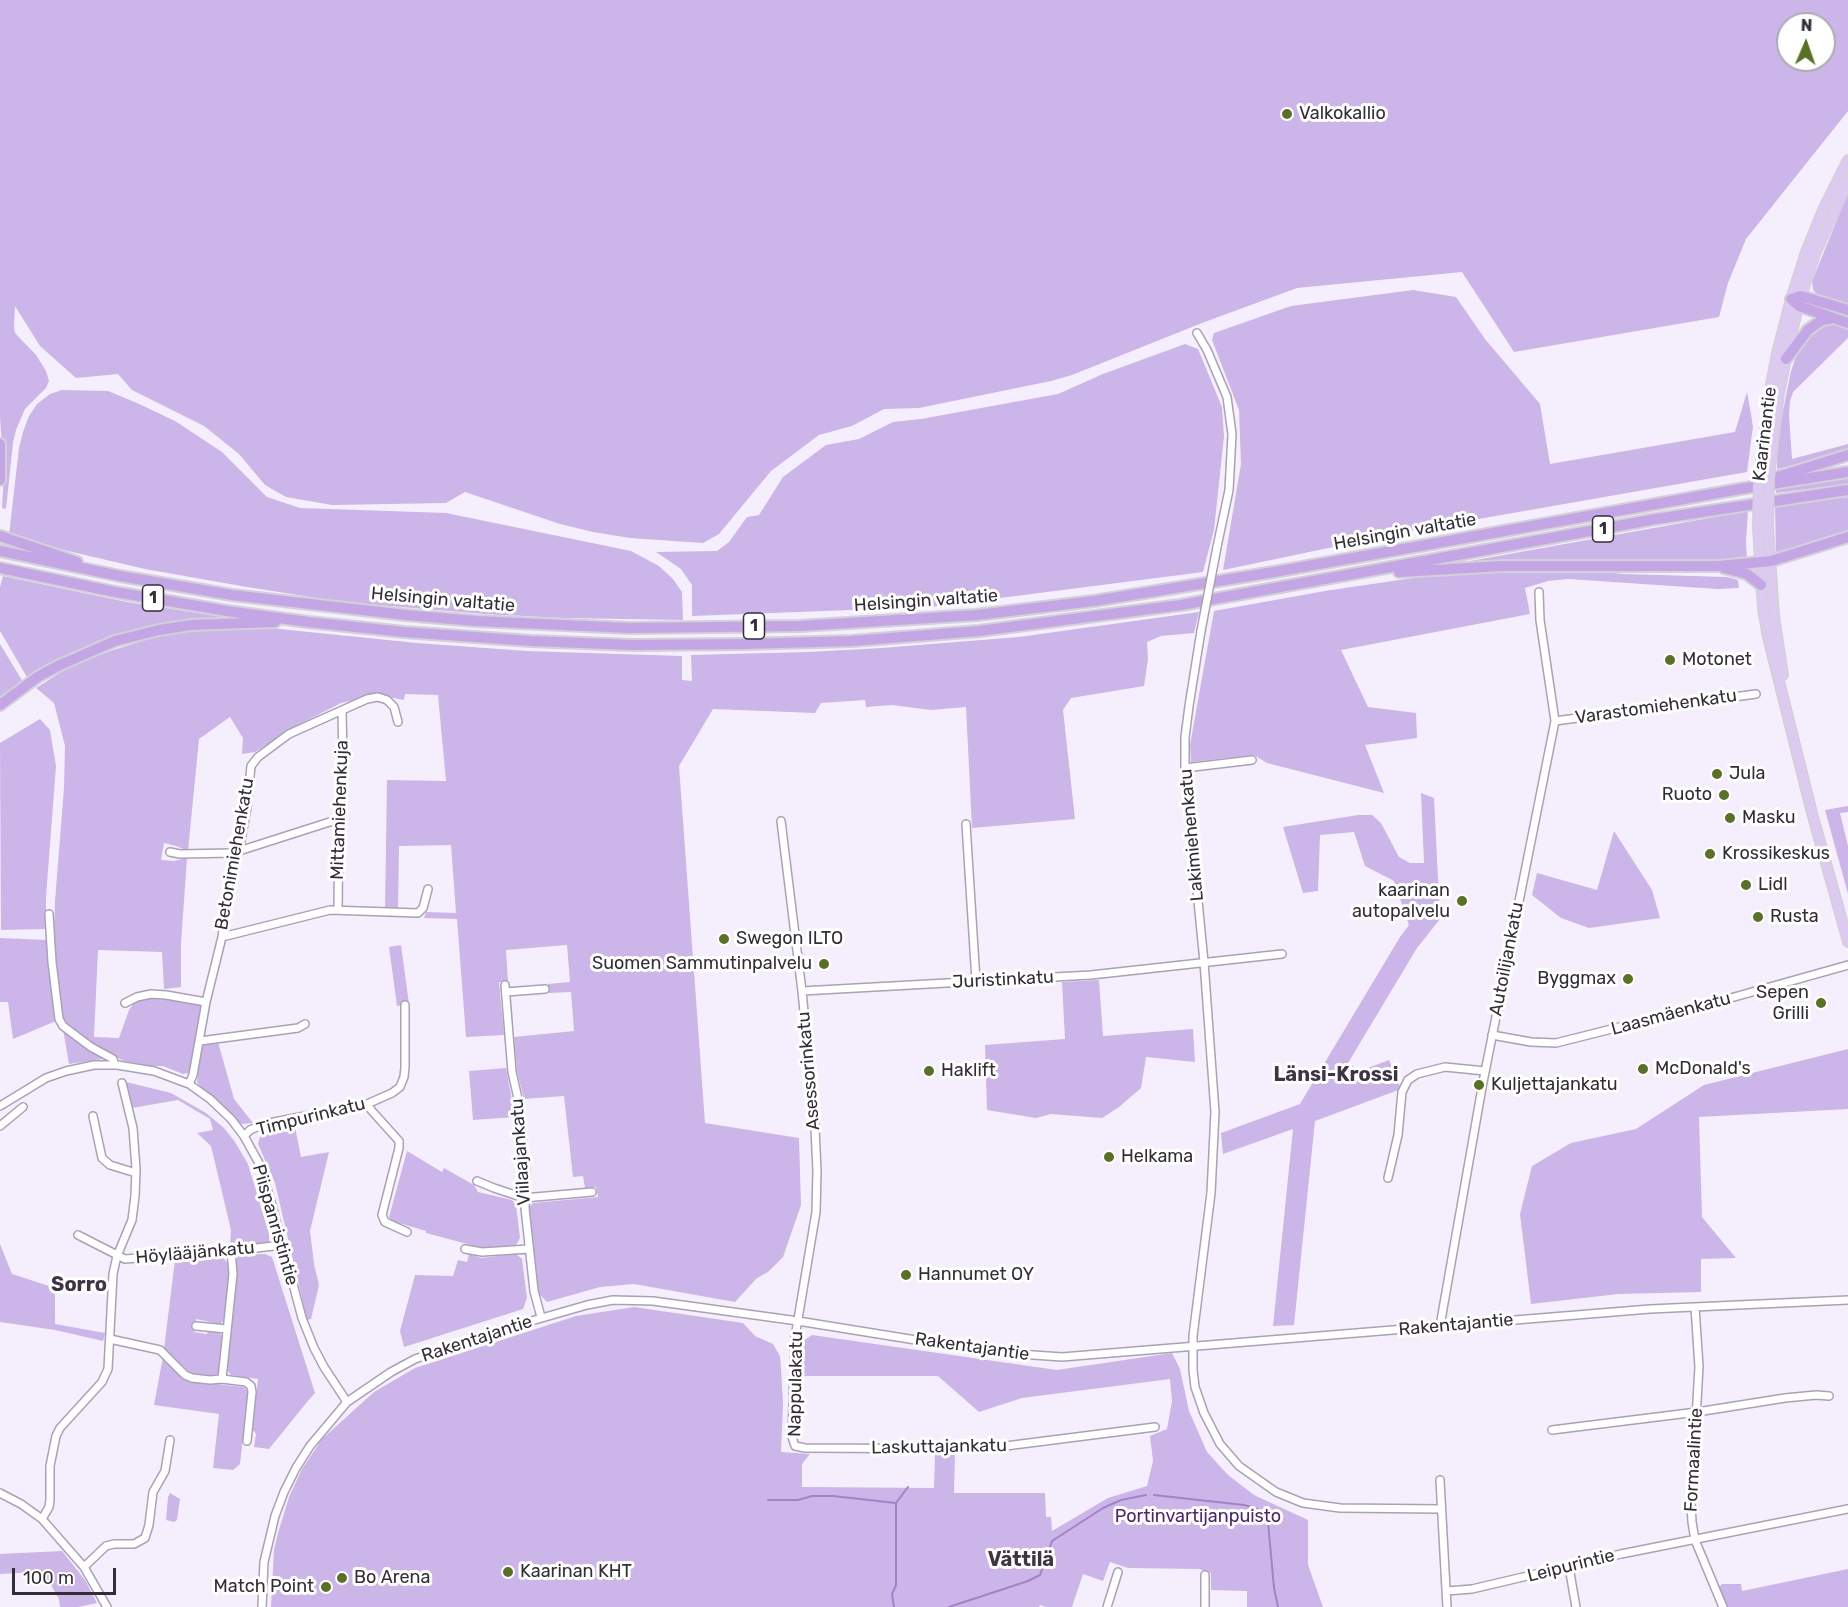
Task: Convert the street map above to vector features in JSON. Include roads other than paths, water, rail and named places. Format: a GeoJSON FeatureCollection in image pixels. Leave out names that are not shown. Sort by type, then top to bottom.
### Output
{"type":"FeatureCollection","features":[{"type":"Feature","properties":{"kind":"highway"},"geometry":{"type":"LineString","coordinates":[[1797,300],[1848,310]]}},
{"type":"Feature","properties":{"kind":"highway"},"geometry":{"type":"LineString","coordinates":[[1797,300],[1834,319],[1848,323]]}},
{"type":"Feature","properties":{"kind":"highway"},"geometry":{"type":"LineString","coordinates":[[1786,359],[1808,330],[1822,320],[1834,319]]}},
{"type":"Feature","properties":{"kind":"highway"},"geometry":{"type":"LineString","coordinates":[[0,444],[0,480]]}},
{"type":"Feature","properties":{"kind":"highway"},"geometry":{"type":"LineString","coordinates":[[1740,489],[1848,455]]}},
{"type":"Feature","properties":{"kind":"highway","name":"Helsingin valtatie"},"geometry":{"type":"LineString","coordinates":[[0,550],[120,576],[232,595],[476,621],[660,628],[822,625],[977,615],[1094,601],[1848,472]]}},
{"type":"Feature","properties":{"kind":"highway","name":"Helsingin valtatie"},"geometry":{"type":"LineString","coordinates":[[0,568],[116,592],[227,611],[308,622],[475,638],[589,644],[683,645],[852,641],[979,631],[1181,605],[1656,519],[1848,490]]}},
{"type":"Feature","properties":{"kind":"highway"},"geometry":{"type":"LineString","coordinates":[[0,536],[120,576]]}},
{"type":"Feature","properties":{"kind":"highway"},"geometry":{"type":"LineString","coordinates":[[1360,574],[1503,566],[1718,566],[1765,561],[1848,537]]}},
{"type":"Feature","properties":{"kind":"highway"},"geometry":{"type":"LineString","coordinates":[[1718,566],[1747,574],[1761,585]]}},
{"type":"Feature","properties":{"kind":"highway"},"geometry":{"type":"LineString","coordinates":[[0,705],[39,676],[60,665],[96,648],[133,636],[191,625],[308,622]]}},
{"type":"Feature","properties":{"kind":"main road","name":"Kaarinantie"},"geometry":{"type":"LineString","coordinates":[[1767,451],[1806,252],[1823,210],[1848,160]]}},
{"type":"Feature","properties":{"kind":"main road","name":"Kaarinantie"},"geometry":{"type":"LineString","coordinates":[[1790,719],[1765,561],[1763,526],[1769,478],[1767,451],[1770,390],[1780,339],[1848,181]]}},
{"type":"Feature","properties":{"kind":"main road","name":"Kaarinantie"},"geometry":{"type":"LineString","coordinates":[[1765,561],[1761,585],[1768,637],[1812,813],[1848,942]]}},
{"type":"Feature","properties":{"kind":"street","name":"Lakimiehenkatu"},"geometry":{"type":"LineString","coordinates":[[1197,333],[1208,350],[1227,397],[1232,434],[1229,490],[1201,631],[1188,716],[1185,768],[1215,1112],[1211,1193],[1193,1346],[1195,1387],[1208,1422],[1220,1444],[1255,1478],[1276,1492],[1303,1503],[1340,1508],[1441,1509]]}},
{"type":"Feature","properties":{"kind":"street","name":"Autoilijankatu"},"geometry":{"type":"LineString","coordinates":[[1440,1326],[1485,1071],[1556,721],[1540,620],[1539,592]]}},
{"type":"Feature","properties":{"kind":"street","name":"Varastomiehenkatu"},"geometry":{"type":"LineString","coordinates":[[1556,721],[1756,694]]}},
{"type":"Feature","properties":{"kind":"street","name":"Betonimiehenkatu"},"geometry":{"type":"LineString","coordinates":[[189,1084],[193,1075],[206,1002],[222,937],[230,879],[238,854],[247,807],[249,771],[254,762],[288,734],[367,699],[383,698],[394,706],[398,722]]}},
{"type":"Feature","properties":{"kind":"street","name":"Mittamiehenkuja"},"geometry":{"type":"LineString","coordinates":[[338,910],[339,819],[343,761],[342,711]]}},
{"type":"Feature","properties":{"kind":"street"},"geometry":{"type":"LineString","coordinates":[[1185,768],[1252,760]]}},
{"type":"Feature","properties":{"kind":"street"},"geometry":{"type":"LineString","coordinates":[[170,852],[238,854],[339,819]]}},
{"type":"Feature","properties":{"kind":"street","name":"Asessorinkatu"},"geometry":{"type":"LineString","coordinates":[[782,821],[802,991],[817,1171],[816,1212],[798,1322]]}},
{"type":"Feature","properties":{"kind":"street"},"geometry":{"type":"LineString","coordinates":[[966,824],[976,981]]}},
{"type":"Feature","properties":{"kind":"street"},"geometry":{"type":"LineString","coordinates":[[222,937],[322,911],[418,913],[423,908],[428,889]]}},
{"type":"Feature","properties":{"kind":"street"},"geometry":{"type":"LineString","coordinates":[[49,914],[59,1019],[63,1026],[91,1047],[113,1059],[115,1065]]}},
{"type":"Feature","properties":{"kind":"street","name":"Juristinkatu"},"geometry":{"type":"LineString","coordinates":[[802,991],[1091,975],[1282,954]]}},
{"type":"Feature","properties":{"kind":"street","name":"Laasmäenkatu"},"geometry":{"type":"LineString","coordinates":[[1492,1035],[1531,1042],[1556,1043],[1687,1010],[1848,965]]}},
{"type":"Feature","properties":{"kind":"street","name":"Viilaajankatu"},"geometry":{"type":"LineString","coordinates":[[542,1317],[534,1291],[529,1249],[524,1198],[526,1176],[519,1103],[512,1072],[505,989],[545,989]]}},
{"type":"Feature","properties":{"kind":"street"},"geometry":{"type":"LineString","coordinates":[[125,1003],[136,997],[151,994],[206,1002]]}},
{"type":"Feature","properties":{"kind":"street","name":"Timpurinkatu"},"geometry":{"type":"LineString","coordinates":[[244,1136],[250,1130],[264,1124],[367,1104],[400,1087],[404,1077],[406,1057],[405,1005]]}},
{"type":"Feature","properties":{"kind":"street"},"geometry":{"type":"LineString","coordinates":[[200,1041],[298,1028],[306,1024]]}},
{"type":"Feature","properties":{"kind":"street","name":"Piispanristintie"},"geometry":{"type":"LineString","coordinates":[[0,1106],[27,1088],[56,1074],[85,1066],[115,1065],[154,1071],[189,1084],[217,1106],[244,1136],[260,1166],[306,1329],[324,1367],[347,1402]]}},
{"type":"Feature","properties":{"kind":"street"},"geometry":{"type":"LineString","coordinates":[[1388,1178],[1398,1136],[1402,1092],[1408,1080],[1417,1074],[1445,1067],[1485,1071]]}},
{"type":"Feature","properties":{"kind":"street"},"geometry":{"type":"LineString","coordinates":[[42,1519],[50,1500],[50,1466],[56,1436],[60,1428],[105,1377],[109,1366],[112,1283],[117,1256],[132,1220],[136,1173],[133,1128],[122,1083]]}},
{"type":"Feature","properties":{"kind":"street"},"geometry":{"type":"LineString","coordinates":[[367,1104],[399,1141],[382,1215],[386,1222],[407,1232]]}},
{"type":"Feature","properties":{"kind":"street"},"geometry":{"type":"LineString","coordinates":[[0,1126],[23,1107]]}},
{"type":"Feature","properties":{"kind":"street"},"geometry":{"type":"LineString","coordinates":[[93,1116],[102,1158],[111,1165],[136,1173]]}},
{"type":"Feature","properties":{"kind":"street"},"geometry":{"type":"LineString","coordinates":[[477,1181],[524,1198],[592,1192]]}},
{"type":"Feature","properties":{"kind":"street","name":"Höylääjänkatu"},"geometry":{"type":"LineString","coordinates":[[78,1235],[125,1258],[282,1245]]}},
{"type":"Feature","properties":{"kind":"street"},"geometry":{"type":"LineString","coordinates":[[465,1249],[482,1252],[529,1249]]}},
{"type":"Feature","properties":{"kind":"street"},"geometry":{"type":"LineString","coordinates":[[222,1379],[233,1274],[231,1251]]}},
{"type":"Feature","properties":{"kind":"street","name":"Rakentajantie"},"geometry":{"type":"LineString","coordinates":[[262,1607],[264,1562],[275,1516],[284,1492],[296,1467],[310,1446],[347,1402],[391,1372],[415,1359],[493,1332],[598,1302],[638,1300],[979,1350],[1062,1357],[1695,1307],[1848,1300]]}},
{"type":"Feature","properties":{"kind":"street","name":"Formaalintie"},"geometry":{"type":"LineString","coordinates":[[1695,1307],[1699,1367],[1691,1504],[1692,1522],[1695,1540],[1723,1607]]}},
{"type":"Feature","properties":{"kind":"street","name":"Nappulakatu"},"geometry":{"type":"LineString","coordinates":[[795,1446],[792,1437],[795,1337],[798,1322]]}},
{"type":"Feature","properties":{"kind":"street"},"geometry":{"type":"LineString","coordinates":[[196,1326],[227,1329]]}},
{"type":"Feature","properties":{"kind":"street"},"geometry":{"type":"LineString","coordinates":[[110,1339],[160,1350],[189,1377],[246,1382],[251,1386],[252,1392],[247,1441]]}},
{"type":"Feature","properties":{"kind":"street"},"geometry":{"type":"LineString","coordinates":[[1552,1430],[1697,1412],[1785,1398],[1829,1396]]}},
{"type":"Feature","properties":{"kind":"street","name":"Laskuttajankatu"},"geometry":{"type":"LineString","coordinates":[[795,1446],[805,1448],[982,1449],[1155,1427]]}},
{"type":"Feature","properties":{"kind":"street"},"geometry":{"type":"LineString","coordinates":[[84,1567],[106,1546],[134,1544],[145,1538],[153,1492],[165,1471],[170,1440]]}},
{"type":"Feature","properties":{"kind":"street"},"geometry":{"type":"LineString","coordinates":[[1440,1480],[1447,1607]]}},
{"type":"Feature","properties":{"kind":"street"},"geometry":{"type":"LineString","coordinates":[[0,1493],[42,1519],[84,1567],[107,1607]]}},
{"type":"Feature","properties":{"kind":"street","name":"Leipurintie"},"geometry":{"type":"LineString","coordinates":[[1447,1591],[1472,1589],[1621,1554],[1848,1509]]}},
{"type":"Feature","properties":{"kind":"street"},"geometry":{"type":"LineString","coordinates":[[1569,1567],[1576,1607]]}},
{"type":"Feature","properties":{"kind":"street"},"geometry":{"type":"LineString","coordinates":[[1107,1607],[1118,1572]]}},
{"type":"Feature","properties":{"kind":"street"},"geometry":{"type":"LineString","coordinates":[[1205,1575],[1205,1607]]}},
{"type":"Feature","properties":{"kind":"waterway"},"geometry":{"type":"LineString","coordinates":[[894,1607],[892,1594],[896,1585],[896,1503],[908,1487]]}},
{"type":"Feature","properties":{"kind":"waterway"},"geometry":{"type":"LineString","coordinates":[[949,1607],[1040,1575],[1052,1541],[1103,1508],[1121,1500],[1146,1495]]}},
{"type":"Feature","properties":{"kind":"waterway"},"geometry":{"type":"LineString","coordinates":[[1154,1495],[1244,1505],[1265,1513],[1278,1607]]}},
{"type":"Feature","properties":{"kind":"waterway"},"geometry":{"type":"LineString","coordinates":[[768,1500],[798,1500],[812,1496],[833,1496],[896,1503]]}},
{"type":"Feature","properties":{"kind":"place","name":"Valkokallio"},"geometry":{"type":"Point","coordinates":[1287,114]}},
{"type":"Feature","properties":{"kind":"place","name":"Motonet"},"geometry":{"type":"Point","coordinates":[1670,660]}},
{"type":"Feature","properties":{"kind":"place","name":"Jula"},"geometry":{"type":"Point","coordinates":[1717,774]}},
{"type":"Feature","properties":{"kind":"place","name":"Ruoto"},"geometry":{"type":"Point","coordinates":[1724,795]}},
{"type":"Feature","properties":{"kind":"place","name":"Masku"},"geometry":{"type":"Point","coordinates":[1730,818]}},
{"type":"Feature","properties":{"kind":"place","name":"Krossikeskus"},"geometry":{"type":"Point","coordinates":[1710,854]}},
{"type":"Feature","properties":{"kind":"place","name":"Lidl"},"geometry":{"type":"Point","coordinates":[1746,885]}},
{"type":"Feature","properties":{"kind":"place","name":"kaarinan autopalvelu"},"geometry":{"type":"Point","coordinates":[1462,901]}},
{"type":"Feature","properties":{"kind":"place","name":"Rusta"},"geometry":{"type":"Point","coordinates":[1758,917]}},
{"type":"Feature","properties":{"kind":"place","name":"Swegon ILTO"},"geometry":{"type":"Point","coordinates":[724,939]}},
{"type":"Feature","properties":{"kind":"place","name":"Suomen Sammutinpalvelu"},"geometry":{"type":"Point","coordinates":[824,964]}},
{"type":"Feature","properties":{"kind":"place","name":"Byggmax"},"geometry":{"type":"Point","coordinates":[1628,979]}},
{"type":"Feature","properties":{"kind":"place","name":"Sepen Grilli"},"geometry":{"type":"Point","coordinates":[1821,1003]}},
{"type":"Feature","properties":{"kind":"place","name":"McDonald's"},"geometry":{"type":"Point","coordinates":[1643,1069]}},
{"type":"Feature","properties":{"kind":"place","name":"Haklift"},"geometry":{"type":"Point","coordinates":[929,1071]}},
{"type":"Feature","properties":{"kind":"place","name":"Kuljettajankatu"},"geometry":{"type":"Point","coordinates":[1479,1085]}},
{"type":"Feature","properties":{"kind":"place","name":"Helkama"},"geometry":{"type":"Point","coordinates":[1109,1157]}},
{"type":"Feature","properties":{"kind":"place","name":"Hannumet OY"},"geometry":{"type":"Point","coordinates":[906,1275]}},
{"type":"Feature","properties":{"kind":"place","name":"Kaarinan KHT"},"geometry":{"type":"Point","coordinates":[508,1572]}},
{"type":"Feature","properties":{"kind":"place","name":"Bo Arena"},"geometry":{"type":"Point","coordinates":[342,1578]}},
{"type":"Feature","properties":{"kind":"place","name":"Match Point"},"geometry":{"type":"Point","coordinates":[326,1587]}},
{"type":"Feature","properties":{"kind":"district","name":"Länsi-Krossi"},"geometry":{"type":"Point","coordinates":[1336,1075]}},
{"type":"Feature","properties":{"kind":"district","name":"Sorro"},"geometry":{"type":"Point","coordinates":[79,1285]}},
{"type":"Feature","properties":{"kind":"district","name":"Vättilä"},"geometry":{"type":"Point","coordinates":[1021,1560]}},
{"type":"Feature","properties":{"kind":"park label","name":"Portinvartijanpuisto"},"geometry":{"type":"Point","coordinates":[1198,1517]}}]}
